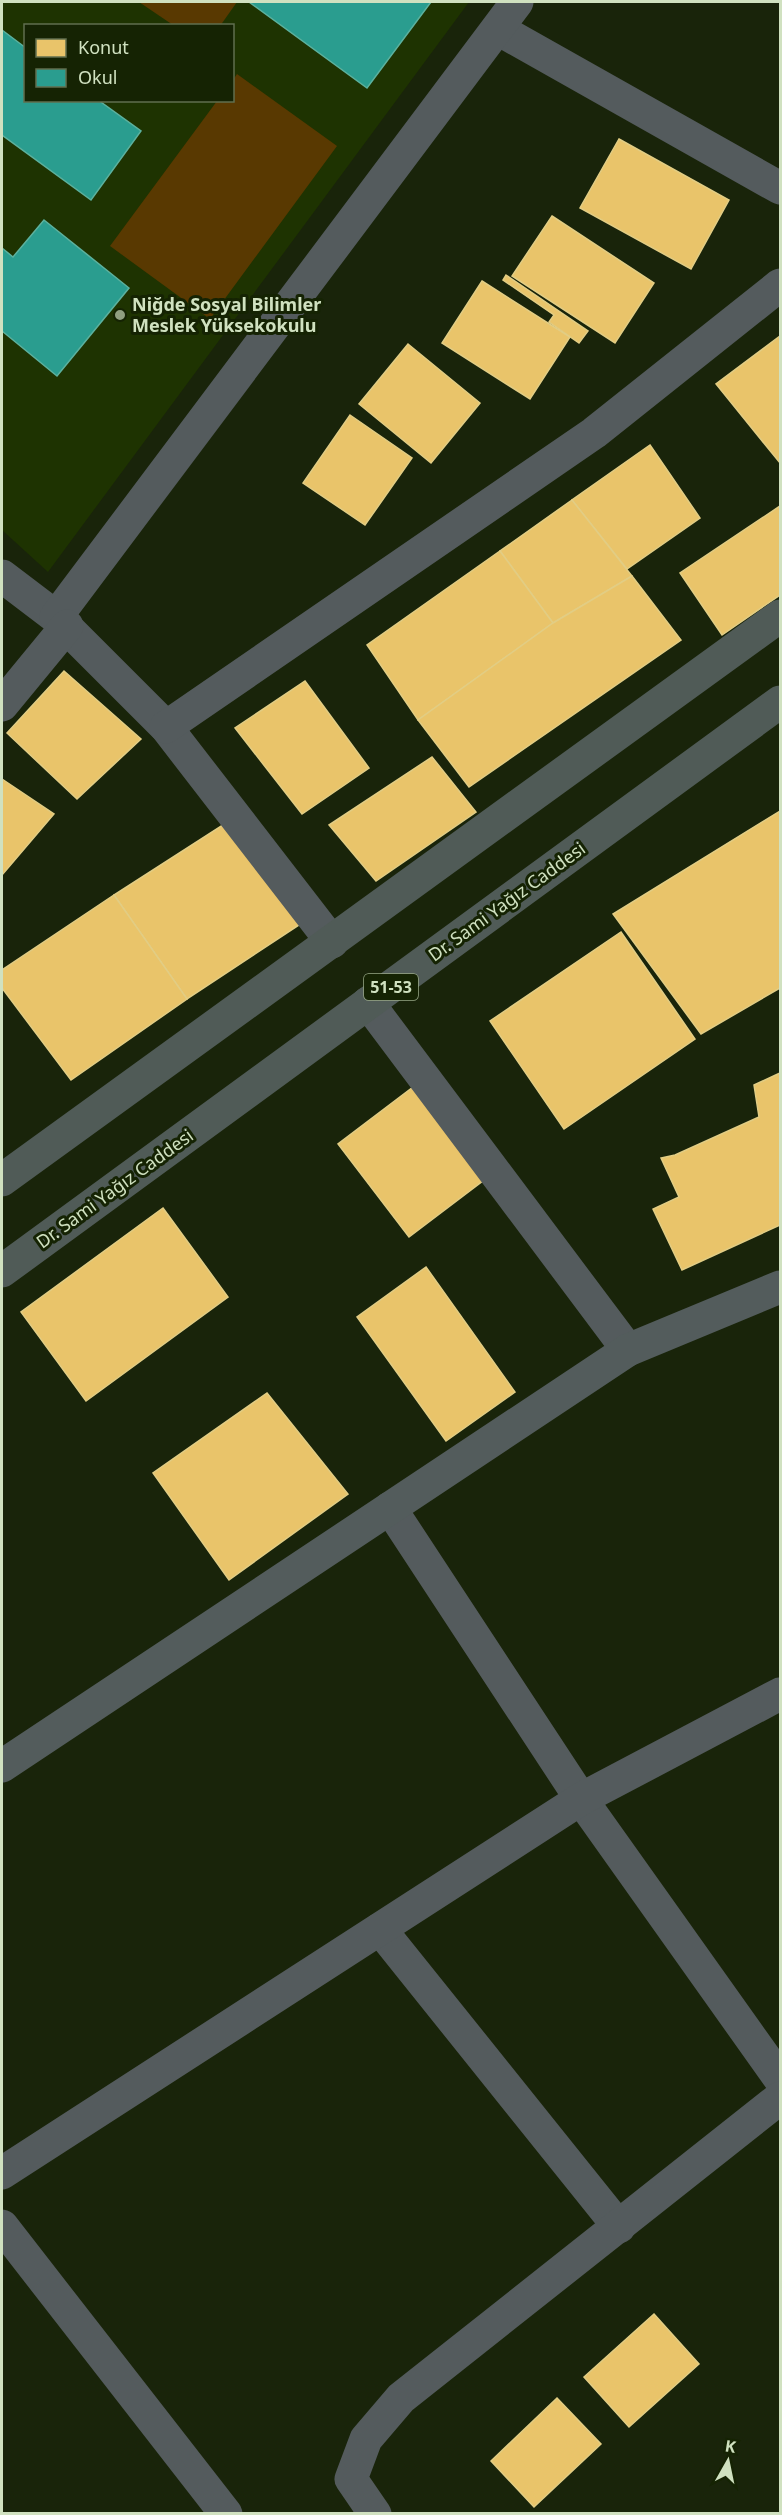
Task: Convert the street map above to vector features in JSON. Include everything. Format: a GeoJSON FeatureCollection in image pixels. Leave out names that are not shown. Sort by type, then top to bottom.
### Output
{"type":"FeatureCollection","features":[{"type":"Feature","properties":{"kind":"main road"},"geometry":{"type":"LineString","coordinates":[[2,1180],[780,616]]}},
{"type":"Feature","properties":{"kind":"main road","name":"Dr. Sami Yağız Caddesi"},"geometry":{"type":"LineString","coordinates":[[2,1271],[780,702]]}},
{"type":"Feature","properties":{"kind":"street"},"geometry":{"type":"LineString","coordinates":[[2,705],[517,2]]}},
{"type":"Feature","properties":{"kind":"street"},"geometry":{"type":"LineString","coordinates":[[498,29],[780,188]]}},
{"type":"Feature","properties":{"kind":"street"},"geometry":{"type":"LineString","coordinates":[[166,727],[594,433],[780,285]]}},
{"type":"Feature","properties":{"kind":"street"},"geometry":{"type":"LineString","coordinates":[[2,576],[62,621],[166,727],[332,942]]}},
{"type":"Feature","properties":{"kind":"street"},"geometry":{"type":"LineString","coordinates":[[368,1003],[628,1350]]}},
{"type":"Feature","properties":{"kind":"street"},"geometry":{"type":"LineString","coordinates":[[2,1766],[628,1350],[780,1287]]}},
{"type":"Feature","properties":{"kind":"street"},"geometry":{"type":"LineString","coordinates":[[390,1508],[581,1799],[780,2079]]}},
{"type":"Feature","properties":{"kind":"street"},"geometry":{"type":"LineString","coordinates":[[2,2173],[581,1799],[780,1694]]}},
{"type":"Feature","properties":{"kind":"street"},"geometry":{"type":"LineString","coordinates":[[380,1929],[619,2227]]}},
{"type":"Feature","properties":{"kind":"street"},"geometry":{"type":"LineString","coordinates":[[375,2514],[351,2479],[366,2439],[401,2398],[780,2098]]}},
{"type":"Feature","properties":{"kind":"street"},"geometry":{"type":"LineString","coordinates":[[2,2226],[226,2514]]}},
{"type":"Feature","properties":{"kind":"shaded area","name":"Niğde Sosyal Bilimler Meslek Yüksekokulu"},"geometry":{"type":"Polygon","coordinates":[[[2,2],[469,2],[48,572],[2,530],[2,2]]]}},
{"type":"Feature","properties":{"kind":"shaded area"},"geometry":{"type":"Polygon","coordinates":[[[139,2],[237,2],[221,24],[172,24],[139,2]]]}},
{"type":"Feature","properties":{"kind":"shaded area"},"geometry":{"type":"Polygon","coordinates":[[[237,74],[337,146],[210,319],[110,246],[216,102],[234,102],[234,78],[237,74]]]}},
{"type":"Feature","properties":{"kind":"building: Konut"},"geometry":{"type":"Polygon","coordinates":[[[619,139],[729,200],[691,269],[580,208],[619,139]]]}},
{"type":"Feature","properties":{"kind":"building: Konut"},"geometry":{"type":"Polygon","coordinates":[[[552,216],[654,283],[615,343],[512,276],[552,216]]]}},
{"type":"Feature","properties":{"kind":"building: Konut"},"geometry":{"type":"Polygon","coordinates":[[[506,275],[588,331],[579,343],[549,322],[554,315],[503,280],[506,275]]]}},
{"type":"Feature","properties":{"kind":"building: Konut"},"geometry":{"type":"Polygon","coordinates":[[[482,281],[570,337],[530,399],[442,343],[482,281]]]}},
{"type":"Feature","properties":{"kind":"building: Konut"},"geometry":{"type":"Polygon","coordinates":[[[780,336],[780,463],[716,384],[780,336]]]}},
{"type":"Feature","properties":{"kind":"building: Konut"},"geometry":{"type":"Polygon","coordinates":[[[408,344],[480,403],[431,463],[359,404],[408,344]]]}},
{"type":"Feature","properties":{"kind":"building: Konut"},"geometry":{"type":"Polygon","coordinates":[[[350,415],[412,458],[365,525],[303,483],[350,415]]]}},
{"type":"Feature","properties":{"kind":"building: Konut"},"geometry":{"type":"Polygon","coordinates":[[[650,445],[700,518],[627,569],[572,500],[650,445]]]}},
{"type":"Feature","properties":{"kind":"building: Konut"},"geometry":{"type":"Polygon","coordinates":[[[572,500],[632,576],[553,623],[500,551],[572,500]]]}},
{"type":"Feature","properties":{"kind":"building: Konut"},"geometry":{"type":"Polygon","coordinates":[[[780,506],[780,595],[722,635],[680,573],[780,506]]]}},
{"type":"Feature","properties":{"kind":"building: Konut"},"geometry":{"type":"Polygon","coordinates":[[[500,551],[553,623],[418,720],[367,645],[500,551]]]}},
{"type":"Feature","properties":{"kind":"building: Konut"},"geometry":{"type":"Polygon","coordinates":[[[632,576],[681,640],[469,787],[418,720],[553,623],[632,576]]]}},
{"type":"Feature","properties":{"kind":"building: Konut"},"geometry":{"type":"Polygon","coordinates":[[[64,671],[141,739],[77,799],[7,733],[64,671]]]}},
{"type":"Feature","properties":{"kind":"building: Konut"},"geometry":{"type":"Polygon","coordinates":[[[305,681],[369,768],[302,814],[235,728],[305,681]]]}},
{"type":"Feature","properties":{"kind":"building: Konut"},"geometry":{"type":"Polygon","coordinates":[[[432,757],[476,812],[376,881],[329,825],[432,757]]]}},
{"type":"Feature","properties":{"kind":"building: Konut"},"geometry":{"type":"Polygon","coordinates":[[[2,779],[54,814],[2,875],[2,779]]]}},
{"type":"Feature","properties":{"kind":"building: Konut"},"geometry":{"type":"Polygon","coordinates":[[[780,811],[780,988],[701,1034],[613,914],[780,811]]]}},
{"type":"Feature","properties":{"kind":"building: Konut"},"geometry":{"type":"Polygon","coordinates":[[[229,821],[305,921],[187,999],[114,895],[229,821]]]}},
{"type":"Feature","properties":{"kind":"building: Konut"},"geometry":{"type":"Polygon","coordinates":[[[114,895],[187,999],[71,1080],[2,988],[2,970],[114,895]]]}},
{"type":"Feature","properties":{"kind":"building: Konut"},"geometry":{"type":"Polygon","coordinates":[[[621,932],[695,1039],[564,1129],[490,1021],[621,932]]]}},
{"type":"Feature","properties":{"kind":"building: Konut"},"geometry":{"type":"Polygon","coordinates":[[[780,1073],[780,1225],[682,1270],[653,1209],[679,1197],[661,1158],[675,1155],[759,1117],[754,1085],[780,1073]]]}},
{"type":"Feature","properties":{"kind":"building: Konut"},"geometry":{"type":"Polygon","coordinates":[[[417,1084],[488,1177],[409,1237],[338,1144],[417,1084]]]}},
{"type":"Feature","properties":{"kind":"building: Konut"},"geometry":{"type":"Polygon","coordinates":[[[163,1208],[228,1297],[86,1401],[21,1312],[163,1208]]]}},
{"type":"Feature","properties":{"kind":"building: Konut"},"geometry":{"type":"Polygon","coordinates":[[[426,1267],[515,1392],[446,1441],[357,1317],[426,1267]]]}},
{"type":"Feature","properties":{"kind":"building: Konut"},"geometry":{"type":"Polygon","coordinates":[[[267,1393],[348,1494],[229,1580],[153,1473],[267,1393]]]}},
{"type":"Feature","properties":{"kind":"building: Konut"},"geometry":{"type":"Polygon","coordinates":[[[654,2314],[699,2364],[629,2427],[584,2377],[654,2314]]]}},
{"type":"Feature","properties":{"kind":"building: Konut"},"geometry":{"type":"Polygon","coordinates":[[[557,2398],[601,2444],[534,2507],[491,2461],[557,2398]]]}},
{"type":"Feature","properties":{"kind":"building: Okul"},"geometry":{"type":"Polygon","coordinates":[[[249,2],[431,2],[367,88],[249,2]]]}},
{"type":"Feature","properties":{"kind":"building: Okul"},"geometry":{"type":"Polygon","coordinates":[[[2,30],[24,46],[24,102],[101,102],[141,131],[91,200],[2,135],[2,30]]]}},
{"type":"Feature","properties":{"kind":"building: Okul"},"geometry":{"type":"Polygon","coordinates":[[[44,220],[129,288],[57,376],[2,331],[2,248],[13,257],[44,220]]]}},
{"type":"Feature","properties":{"kind":"place","name":"Niğde Sosyal Bilimler Meslek Yüksekokulu"},"geometry":{"type":"Point","coordinates":[120,315]}}]}
